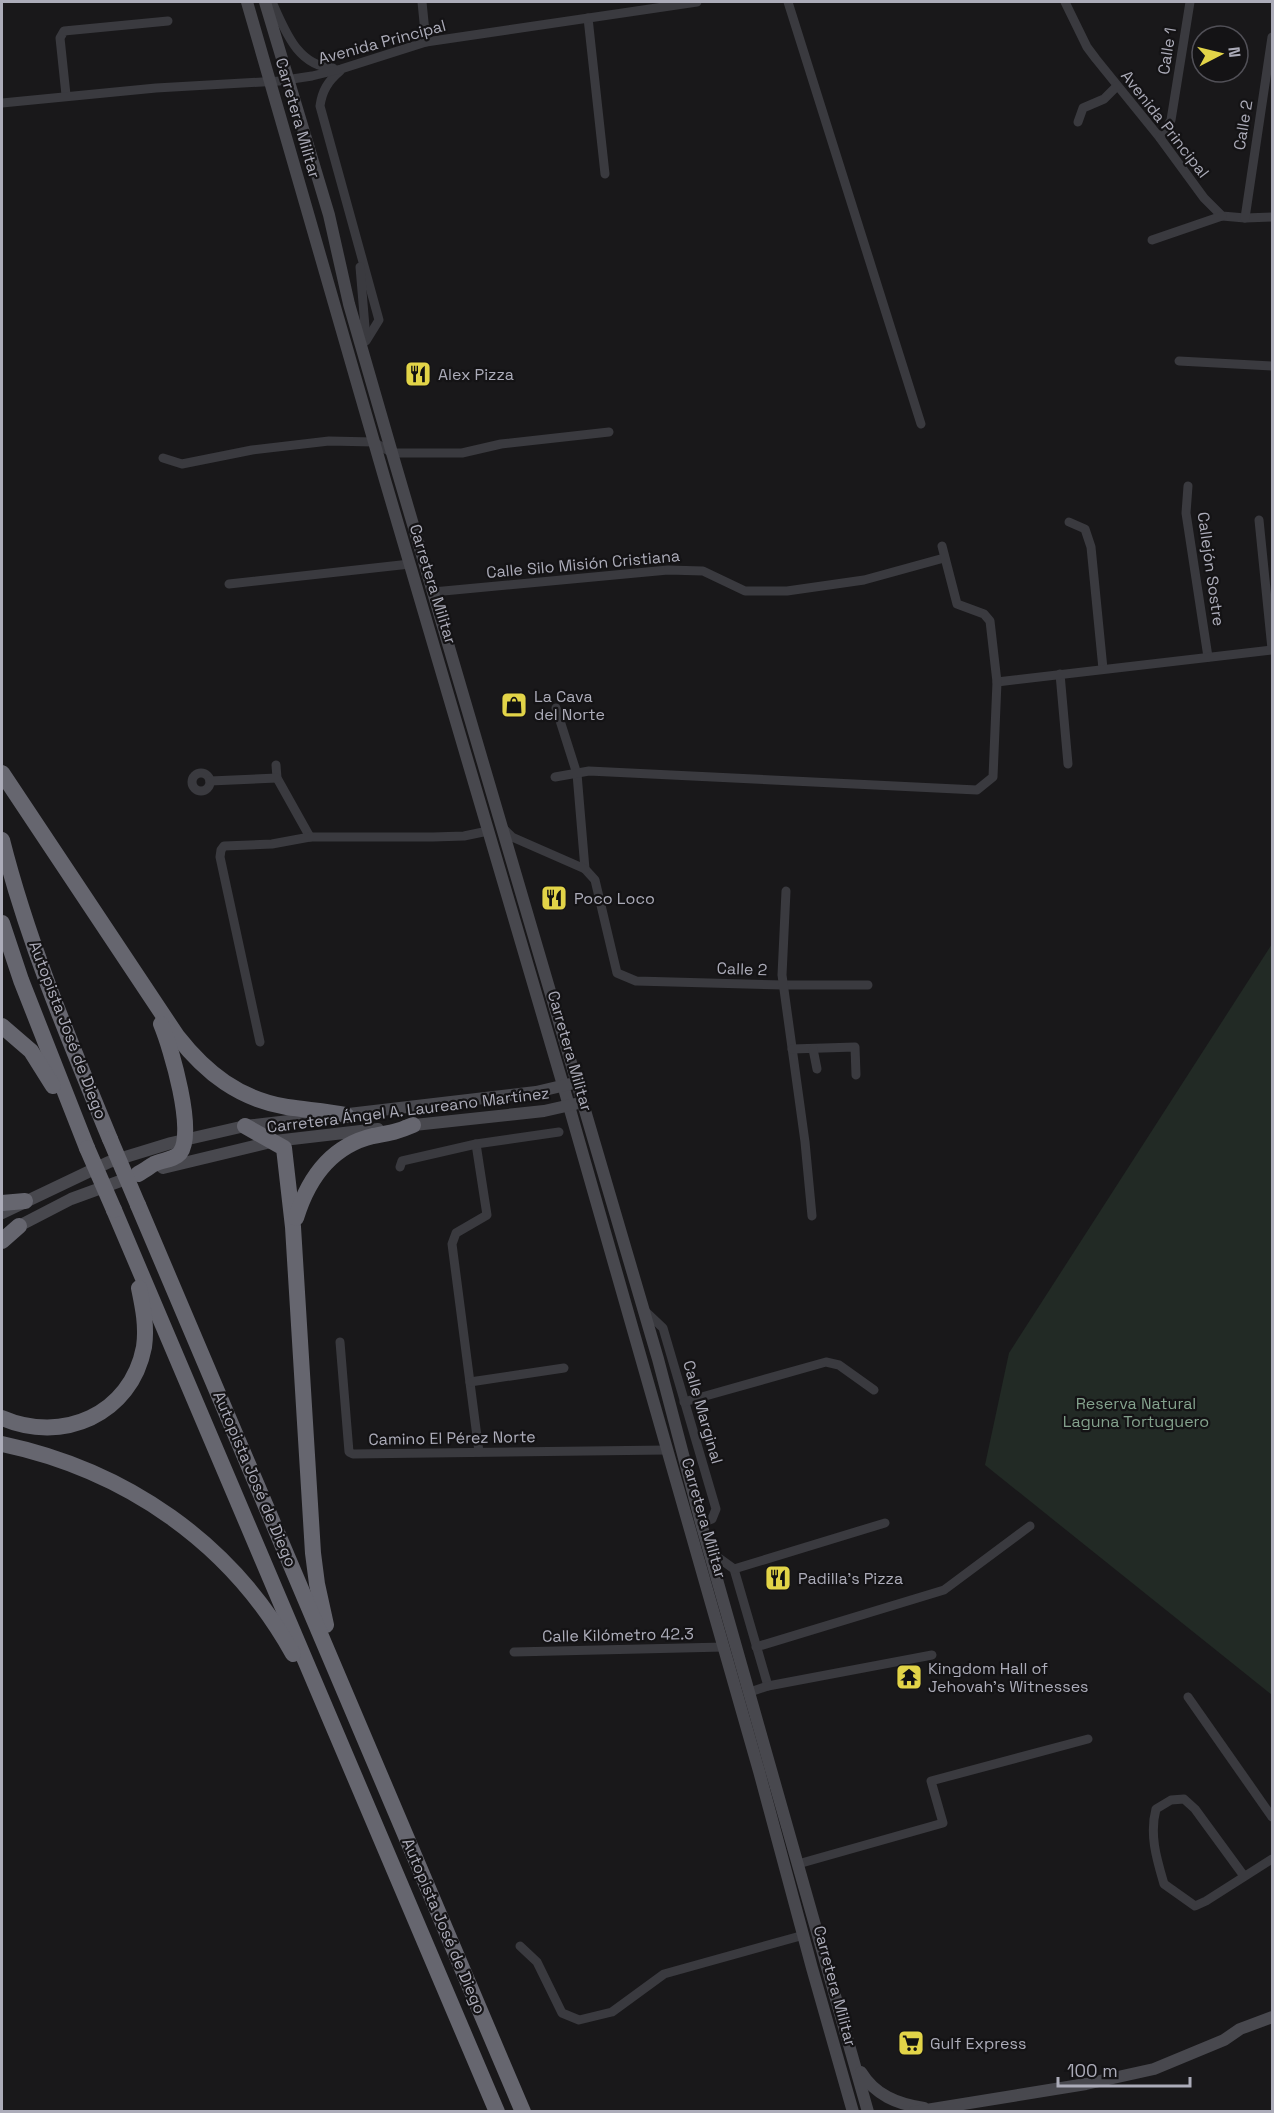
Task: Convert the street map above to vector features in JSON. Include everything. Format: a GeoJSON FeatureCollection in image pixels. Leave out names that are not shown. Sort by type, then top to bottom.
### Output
{"type":"FeatureCollection","features":[{"type":"Feature","properties":{"kind":"highway"},"geometry":{"type":"LineString","coordinates":[[2,773],[5,782],[191,1055],[208,1071],[242,1092],[277,1105],[326,1110],[346,1115]]}},
{"type":"Feature","properties":{"kind":"highway","name":"Autopista José de Diego"},"geometry":{"type":"LineString","coordinates":[[2,840],[22,911],[48,983],[110,1139],[523,2112]]}},
{"type":"Feature","properties":{"kind":"highway","name":"Autopista José de Diego"},"geometry":{"type":"LineString","coordinates":[[2,923],[21,980],[87,1148],[497,2112]]}},
{"type":"Feature","properties":{"kind":"highway"},"geometry":{"type":"LineString","coordinates":[[138,1174],[174,1157],[183,1146],[184,1140],[179,1079],[155,1004]]}},
{"type":"Feature","properties":{"kind":"highway"},"geometry":{"type":"LineString","coordinates":[[2,1026],[31,1051],[54,1087],[69,1104]]}},
{"type":"Feature","properties":{"kind":"highway"},"geometry":{"type":"LineString","coordinates":[[293,1227],[307,1188],[318,1171],[334,1155],[362,1140],[394,1134],[413,1125]]}},
{"type":"Feature","properties":{"kind":"highway"},"geometry":{"type":"LineString","coordinates":[[245,1126],[284,1148],[293,1227],[313,1553],[321,1608],[337,1672]]}},
{"type":"Feature","properties":{"kind":"highway"},"geometry":{"type":"LineString","coordinates":[[2,1203],[25,1201]]}},
{"type":"Feature","properties":{"kind":"highway"},"geometry":{"type":"LineString","coordinates":[[2,1241],[19,1226]]}},
{"type":"Feature","properties":{"kind":"highway"},"geometry":{"type":"LineString","coordinates":[[2,1418],[31,1427],[62,1427],[75,1424],[100,1412],[123,1392],[132,1378],[144,1347],[145,1329],[142,1302],[130,1249]]}},
{"type":"Feature","properties":{"kind":"highway"},"geometry":{"type":"LineString","coordinates":[[2,1444],[56,1458],[111,1480],[162,1510],[184,1526],[218,1555],[255,1597],[318,1692]]}},
{"type":"Feature","properties":{"kind":"main road","name":"Carretera Militar"},"geometry":{"type":"LineString","coordinates":[[247,2],[411,564],[583,1102],[868,2112]]}},
{"type":"Feature","properties":{"kind":"main road","name":"Carretera Militar"},"geometry":{"type":"LineString","coordinates":[[266,2],[331,225],[366,363],[433,592],[568,1106],[724,1647],[853,2112]]}},
{"type":"Feature","properties":{"kind":"main road","name":"Carretera Ángel A. Laureano Martínez"},"geometry":{"type":"LineString","coordinates":[[2,1213],[109,1162],[184,1140],[245,1126],[536,1092],[577,1082]]}},
{"type":"Feature","properties":{"kind":"main road","name":"Carretera Ángel A. Laureano Martínez"},"geometry":{"type":"LineString","coordinates":[[2,1235],[71,1199],[138,1174],[275,1141],[544,1111],[583,1102]]}},
{"type":"Feature","properties":{"kind":"main road"},"geometry":{"type":"LineString","coordinates":[[914,2112],[1086,2084],[1154,2069],[1224,2040],[1240,2029],[1272,2017]]}},
{"type":"Feature","properties":{"kind":"main road"},"geometry":{"type":"LineString","coordinates":[[854,2060],[867,2082],[885,2097],[907,2105],[932,2110]]}},
{"type":"Feature","properties":{"kind":"street"},"geometry":{"type":"LineString","coordinates":[[272,2],[299,53],[321,68],[341,69]]}},
{"type":"Feature","properties":{"kind":"street"},"geometry":{"type":"LineString","coordinates":[[422,2],[426,42]]}},
{"type":"Feature","properties":{"kind":"street","name":"Avenida Principal"},"geometry":{"type":"LineString","coordinates":[[2,103],[66,95],[289,80],[341,69],[426,42],[697,2]]}},
{"type":"Feature","properties":{"kind":"street"},"geometry":{"type":"LineString","coordinates":[[788,2],[921,424]]}},
{"type":"Feature","properties":{"kind":"street","name":"Avenida Principal"},"geometry":{"type":"LineString","coordinates":[[1065,2],[1087,46],[1204,198],[1222,216]]}},
{"type":"Feature","properties":{"kind":"street","name":"Calle 1"},"geometry":{"type":"LineString","coordinates":[[1160,138],[1171,120],[1190,2]]}},
{"type":"Feature","properties":{"kind":"street"},"geometry":{"type":"LineString","coordinates":[[588,18],[606,174]]}},
{"type":"Feature","properties":{"kind":"street"},"geometry":{"type":"LineString","coordinates":[[66,95],[60,38],[64,31],[168,21]]}},
{"type":"Feature","properties":{"kind":"street","name":"Calle 2"},"geometry":{"type":"LineString","coordinates":[[1245,218],[1272,37]]}},
{"type":"Feature","properties":{"kind":"street"},"geometry":{"type":"LineString","coordinates":[[341,69],[331,79],[321,95],[320,106],[379,320],[366,341]]}},
{"type":"Feature","properties":{"kind":"street"},"geometry":{"type":"LineString","coordinates":[[1078,122],[1083,108],[1104,99],[1117,86]]}},
{"type":"Feature","properties":{"kind":"street"},"geometry":{"type":"LineString","coordinates":[[1152,240],[1222,216],[1272,217]]}},
{"type":"Feature","properties":{"kind":"street"},"geometry":{"type":"LineString","coordinates":[[357,234],[365,311],[366,363]]}},
{"type":"Feature","properties":{"kind":"street"},"geometry":{"type":"LineString","coordinates":[[1179,361],[1272,366]]}},
{"type":"Feature","properties":{"kind":"street"},"geometry":{"type":"LineString","coordinates":[[163,458],[182,464],[252,450],[329,441],[374,442],[392,453],[462,453],[501,444],[609,432]]}},
{"type":"Feature","properties":{"kind":"street","name":"Callejón Sostre"},"geometry":{"type":"LineString","coordinates":[[1188,486],[1186,513],[1208,657]]}},
{"type":"Feature","properties":{"kind":"street"},"geometry":{"type":"LineString","coordinates":[[997,682],[1272,649],[1259,520]]}},
{"type":"Feature","properties":{"kind":"street"},"geometry":{"type":"LineString","coordinates":[[1069,522],[1085,529],[1091,547],[1103,669]]}},
{"type":"Feature","properties":{"kind":"street"},"geometry":{"type":"LineString","coordinates":[[555,777],[589,771],[977,790],[993,777],[997,682],[990,621],[984,614],[957,604],[942,546]]}},
{"type":"Feature","properties":{"kind":"street","name":"Calle Silo Misión Cristiana"},"geometry":{"type":"LineString","coordinates":[[433,592],[668,570],[703,571],[746,591],[787,591],[864,580],[944,558]]}},
{"type":"Feature","properties":{"kind":"street"},"geometry":{"type":"LineString","coordinates":[[229,584],[411,564]]}},
{"type":"Feature","properties":{"kind":"street"},"geometry":{"type":"LineString","coordinates":[[1060,674],[1068,764]]}},
{"type":"Feature","properties":{"kind":"street"},"geometry":{"type":"LineString","coordinates":[[260,1042],[220,857],[224,846],[272,844],[310,837],[464,836],[494,828],[585,869],[577,774],[556,708]]}},
{"type":"Feature","properties":{"kind":"street"},"geometry":{"type":"LineString","coordinates":[[276,765],[277,778],[310,837]]}},
{"type":"Feature","properties":{"kind":"street"},"geometry":{"type":"LineString","coordinates":[[210,781],[277,778]]}},
{"type":"Feature","properties":{"kind":"street","name":"Calle 2"},"geometry":{"type":"LineString","coordinates":[[585,869],[595,880],[617,973],[636,981],[868,985]]}},
{"type":"Feature","properties":{"kind":"street"},"geometry":{"type":"LineString","coordinates":[[786,891],[783,985],[805,1142],[812,1216]]}},
{"type":"Feature","properties":{"kind":"street"},"geometry":{"type":"LineString","coordinates":[[792,1048],[855,1047],[856,1075]]}},
{"type":"Feature","properties":{"kind":"street"},"geometry":{"type":"LineString","coordinates":[[813,1048],[817,1070]]}},
{"type":"Feature","properties":{"kind":"street"},"geometry":{"type":"LineString","coordinates":[[400,1167],[402,1161],[476,1144],[559,1132]]}},
{"type":"Feature","properties":{"kind":"street"},"geometry":{"type":"LineString","coordinates":[[476,1144],[487,1215],[456,1233],[452,1244],[479,1452]]}},
{"type":"Feature","properties":{"kind":"street","name":"Calle Marginal"},"geometry":{"type":"LineString","coordinates":[[643,1309],[663,1328],[716,1509],[712,1519],[701,1523]]}},
{"type":"Feature","properties":{"kind":"street","name":"Camino El Pérez Norte"},"geometry":{"type":"LineString","coordinates":[[340,1342],[350,1452],[357,1454],[667,1450]]}},
{"type":"Feature","properties":{"kind":"street"},"geometry":{"type":"LineString","coordinates":[[684,1402],[826,1362],[839,1365],[874,1390]]}},
{"type":"Feature","properties":{"kind":"street"},"geometry":{"type":"LineString","coordinates":[[470,1382],[564,1368]]}},
{"type":"Feature","properties":{"kind":"street"},"geometry":{"type":"LineString","coordinates":[[734,1569],[885,1523]]}},
{"type":"Feature","properties":{"kind":"street"},"geometry":{"type":"LineString","coordinates":[[756,1647],[944,1590],[1030,1526]]}},
{"type":"Feature","properties":{"kind":"street"},"geometry":{"type":"LineString","coordinates":[[709,1551],[734,1569],[768,1686]]}},
{"type":"Feature","properties":{"kind":"street","name":"Calle Kilómetro 42.3"},"geometry":{"type":"LineString","coordinates":[[514,1652],[724,1647]]}},
{"type":"Feature","properties":{"kind":"street"},"geometry":{"type":"LineString","coordinates":[[750,1692],[768,1686],[932,1655]]}},
{"type":"Feature","properties":{"kind":"street"},"geometry":{"type":"LineString","coordinates":[[1188,1697],[1272,1817]]}},
{"type":"Feature","properties":{"kind":"street"},"geometry":{"type":"LineString","coordinates":[[798,1864],[943,1823],[931,1781],[1088,1739]]}},
{"type":"Feature","properties":{"kind":"street"},"geometry":{"type":"LineString","coordinates":[[1244,1876],[1195,1809],[1184,1799],[1171,1800],[1156,1809],[1153,1821],[1155,1850],[1164,1884],[1196,1906],[1272,1859]]}},
{"type":"Feature","properties":{"kind":"street"},"geometry":{"type":"LineString","coordinates":[[520,1946],[537,1962],[562,2013],[579,2020],[612,2012],[664,1974],[804,1935]]}},
{"type":"Feature","properties":{"kind":"green space","name":"Reserva Natural Laguna Tortuguero"},"geometry":{"type":"Polygon","coordinates":[[[1272,944],[1272,1695],[985,1465],[1009,1353],[1272,944]]]}},
{"type":"Feature","properties":{"kind":"place","name":"Alex Pizza"},"geometry":{"type":"Point","coordinates":[418,374]}},
{"type":"Feature","properties":{"kind":"place","name":"La Cava del Norte"},"geometry":{"type":"Point","coordinates":[514,705]}},
{"type":"Feature","properties":{"kind":"place","name":"Poco Loco"},"geometry":{"type":"Point","coordinates":[554,898]}},
{"type":"Feature","properties":{"kind":"place","name":"Padilla's Pizza"},"geometry":{"type":"Point","coordinates":[778,1578]}},
{"type":"Feature","properties":{"kind":"place","name":"Kingdom Hall of Jehovah’s Witnesses"},"geometry":{"type":"Point","coordinates":[909,1677]}},
{"type":"Feature","properties":{"kind":"place","name":"Gulf Express"},"geometry":{"type":"Point","coordinates":[911,2043]}}]}
